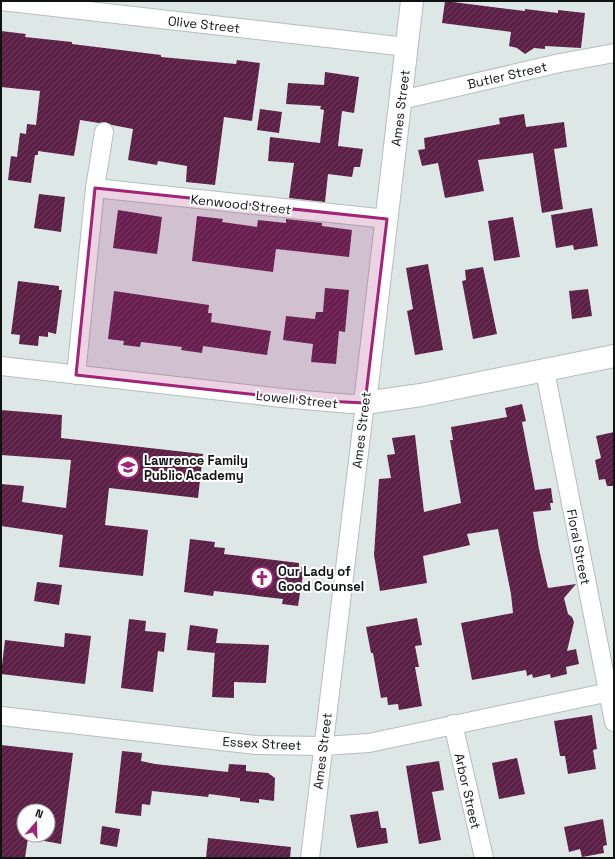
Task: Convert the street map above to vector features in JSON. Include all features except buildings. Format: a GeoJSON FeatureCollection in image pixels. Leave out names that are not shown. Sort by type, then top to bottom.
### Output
{"type":"FeatureCollection","features":[{"type":"Feature","properties":{"kind":"street","name":"Olive Street"},"geometry":{"type":"LineString","coordinates":[[1,1],[407,47]]}},
{"type":"Feature","properties":{"kind":"street","name":"Ames Street"},"geometry":{"type":"LineString","coordinates":[[310,858],[412,1]]}},
{"type":"Feature","properties":{"kind":"street","name":"Butler Street"},"geometry":{"type":"LineString","coordinates":[[401,100],[560,63],[614,53]]}},
{"type":"Feature","properties":{"kind":"street"},"geometry":{"type":"LineString","coordinates":[[76,374],[95,188],[104,132]]}},
{"type":"Feature","properties":{"kind":"street","name":"Kenwood Street"},"geometry":{"type":"LineString","coordinates":[[95,188],[387,219]]}},
{"type":"Feature","properties":{"kind":"street","name":"Lowell Street"},"geometry":{"type":"LineString","coordinates":[[1,366],[350,404],[421,395],[614,356]]}},
{"type":"Feature","properties":{"kind":"street","name":"Floral Street"},"geometry":{"type":"LineString","coordinates":[[545,371],[611,692],[614,722]]}},
{"type":"Feature","properties":{"kind":"street","name":"Essex Street"},"geometry":{"type":"LineString","coordinates":[[1,716],[256,745],[323,746],[369,743],[453,724],[611,692]]}},
{"type":"Feature","properties":{"kind":"street","name":"Arbor Street"},"geometry":{"type":"LineString","coordinates":[[453,724],[484,858]]}},
{"type":"Feature","properties":{"kind":"highlighted area"},"geometry":{"type":"Polygon","coordinates":[[[95,188],[387,219],[365,403],[304,400],[76,375],[95,188]]]}},
{"type":"Feature","properties":{"kind":"place","name":"Lawrence Family Public Academy"},"geometry":{"type":"Point","coordinates":[128,467]}},
{"type":"Feature","properties":{"kind":"place","name":"Our Lady of Good Counsel"},"geometry":{"type":"Point","coordinates":[262,578]}}]}
